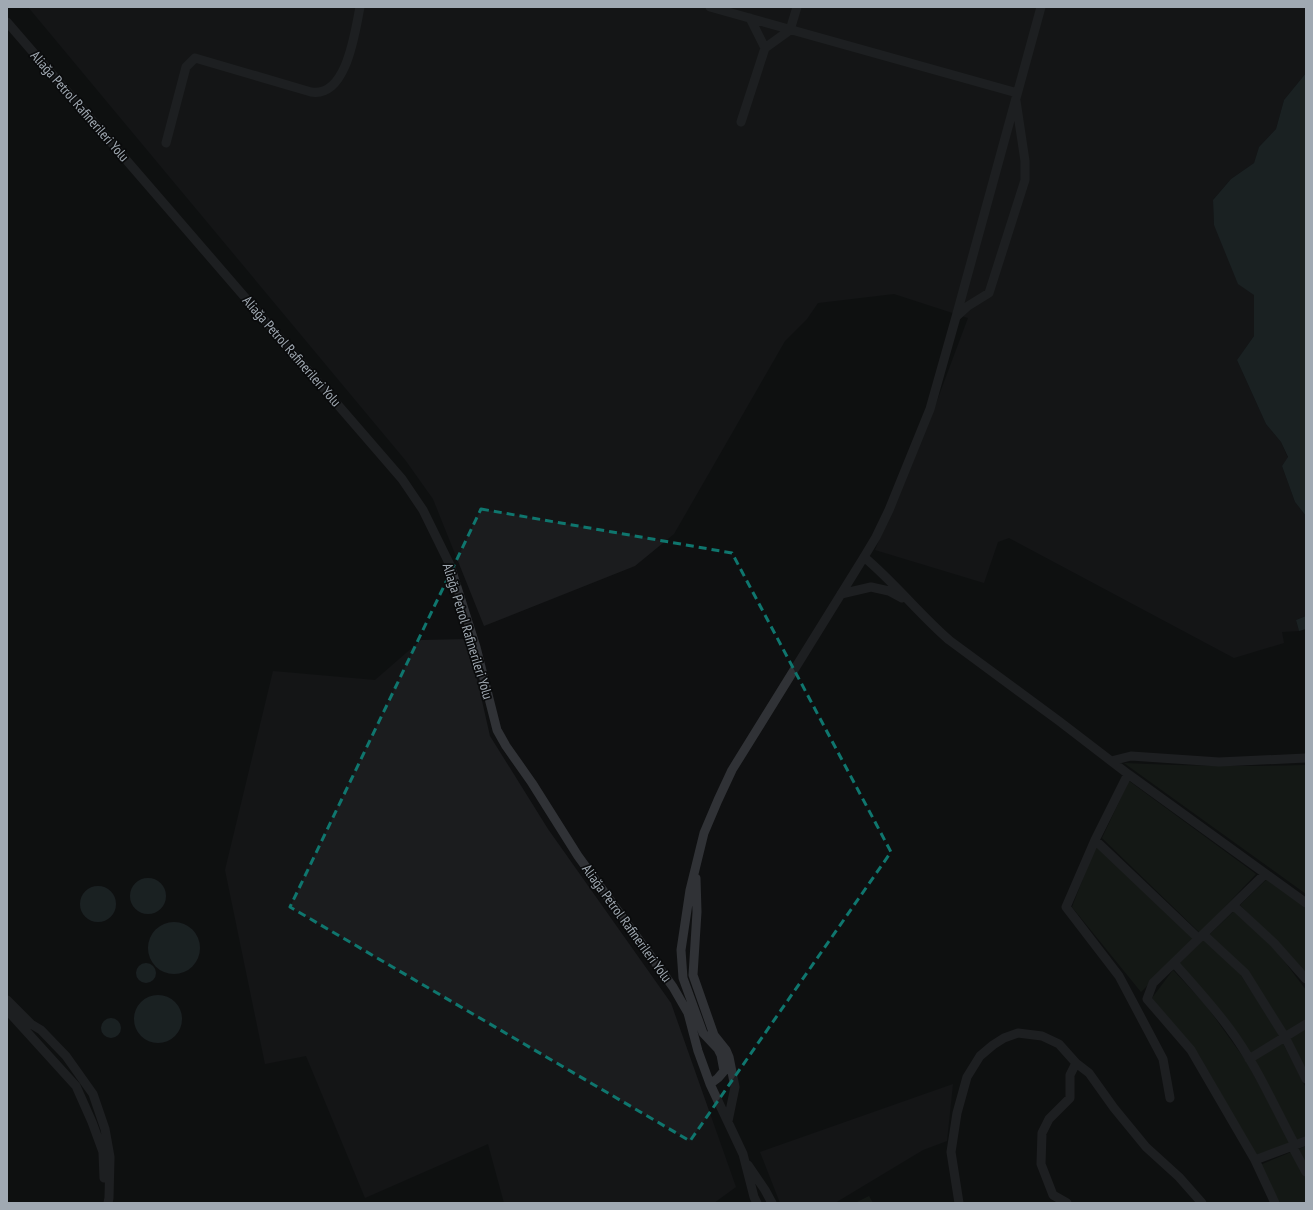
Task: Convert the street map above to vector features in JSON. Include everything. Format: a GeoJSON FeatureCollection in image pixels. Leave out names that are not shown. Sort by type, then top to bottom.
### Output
{"type":"FeatureCollection","features":[{"type":"Feature","properties":{"kind":"street"},"geometry":{"type":"LineString","coordinates":[[166,143],[186,67],[195,58],[311,92],[320,92],[336,82],[342,73],[348,58],[360,7]]}},
{"type":"Feature","properties":{"kind":"street"},"geometry":{"type":"LineString","coordinates":[[710,7],[1017,94]]}},
{"type":"Feature","properties":{"kind":"street"},"geometry":{"type":"LineString","coordinates":[[741,122],[765,48],[790,30],[796,7]]}},
{"type":"Feature","properties":{"kind":"street"},"geometry":{"type":"LineString","coordinates":[[693,989],[683,978],[681,950],[690,890],[704,833],[732,770],[864,558],[889,510],[930,409],[1041,7]]}},
{"type":"Feature","properties":{"kind":"street"},"geometry":{"type":"LineString","coordinates":[[750,18],[765,48]]}},
{"type":"Feature","properties":{"kind":"street","name":"Aliağa Petrol Rafinerileri Yolu"},"geometry":{"type":"LineString","coordinates":[[7,22],[402,479],[423,510],[450,565],[476,647],[497,730],[578,856],[673,987],[688,1012],[698,1051],[710,1084],[745,1160]]}},
{"type":"Feature","properties":{"kind":"street"},"geometry":{"type":"LineString","coordinates":[[956,317],[968,306],[989,293],[1025,180],[1017,94]]}},
{"type":"Feature","properties":{"kind":"street"},"geometry":{"type":"LineString","coordinates":[[864,558],[877,568],[937,629],[963,650],[1128,774],[1306,903]]}},
{"type":"Feature","properties":{"kind":"street"},"geometry":{"type":"LineString","coordinates":[[841,594],[871,587],[889,591],[910,602]]}},
{"type":"Feature","properties":{"kind":"street"},"geometry":{"type":"LineString","coordinates":[[1111,761],[1131,756],[1219,762],[1306,758]]}},
{"type":"Feature","properties":{"kind":"street"},"geometry":{"type":"LineString","coordinates":[[1128,774],[1095,840],[1066,907],[1119,976],[1163,1058],[1170,1098]]}},
{"type":"Feature","properties":{"kind":"street"},"geometry":{"type":"LineString","coordinates":[[1095,840],[1201,936],[1245,973],[1284,1037],[1306,1079]]}},
{"type":"Feature","properties":{"kind":"street"},"geometry":{"type":"LineString","coordinates":[[696,870],[697,912],[693,989],[703,1019],[704,1033],[718,1049],[724,1071],[710,1084]]}},
{"type":"Feature","properties":{"kind":"street"},"geometry":{"type":"LineString","coordinates":[[1265,874],[1153,983],[1147,999],[1191,1050],[1255,1160],[1275,1203]]}},
{"type":"Feature","properties":{"kind":"street"},"geometry":{"type":"LineString","coordinates":[[1233,905],[1274,944],[1306,979]]}},
{"type":"Feature","properties":{"kind":"street"},"geometry":{"type":"LineString","coordinates":[[1174,963],[1208,1000],[1230,1029],[1249,1059],[1306,1172]]}},
{"type":"Feature","properties":{"kind":"street"},"geometry":{"type":"LineString","coordinates":[[7,1000],[31,1024],[41,1030],[66,1056],[93,1094],[105,1129],[110,1157],[108,1203]]}},
{"type":"Feature","properties":{"kind":"street"},"geometry":{"type":"LineString","coordinates":[[7,1010],[76,1086],[103,1152],[105,1192],[103,1203]]}},
{"type":"Feature","properties":{"kind":"street"},"geometry":{"type":"LineString","coordinates":[[703,1019],[726,1050],[735,1087],[728,1121]]}},
{"type":"Feature","properties":{"kind":"street"},"geometry":{"type":"LineString","coordinates":[[1249,1059],[1306,1024]]}},
{"type":"Feature","properties":{"kind":"street"},"geometry":{"type":"LineString","coordinates":[[959,1203],[951,1152],[957,1113],[968,1077],[980,1056],[1004,1038],[1018,1033],[1042,1036],[1059,1044],[1076,1063],[1089,1073],[1114,1108],[1146,1147],[1179,1177],[1202,1203]]}},
{"type":"Feature","properties":{"kind":"street"},"geometry":{"type":"LineString","coordinates":[[1067,1203],[1053,1195],[1041,1164],[1042,1133],[1050,1119],[1070,1098],[1070,1076],[1076,1063]]}},
{"type":"Feature","properties":{"kind":"street"},"geometry":{"type":"LineString","coordinates":[[1255,1160],[1306,1141]]}},
{"type":"Feature","properties":{"kind":"street"},"geometry":{"type":"LineString","coordinates":[[745,1160],[756,1200],[746,1203]]}},
{"type":"Feature","properties":{"kind":"street"},"geometry":{"type":"LineString","coordinates":[[745,1160],[772,1203]]}},
{"type":"Feature","properties":{"kind":"highlighted area"},"geometry":{"type":"Polygon","coordinates":[[[481,509],[732,553],[891,852],[690,1141],[290,907],[481,509]]]}},
{"type":"Feature","properties":{"kind":"shaded area"},"geometry":{"type":"Polygon","coordinates":[[[28,7],[1306,7],[1306,73],[1284,100],[1276,129],[1259,147],[1254,163],[1231,179],[1213,200],[1214,225],[1254,295],[1254,336],[1237,360],[1266,424],[1281,442],[1288,458],[1282,466],[1295,502],[1306,516],[1306,616],[1296,620],[1299,631],[1282,632],[1284,643],[1234,658],[1009,538],[998,542],[984,583],[875,550],[932,414],[968,318],[894,294],[818,303],[807,319],[785,341],[674,534],[635,566],[484,626],[433,499],[406,461],[28,7]]]}},
{"type":"Feature","properties":{"kind":"shaded area"},"geometry":{"type":"Polygon","coordinates":[[[1306,73],[1306,516],[1295,502],[1282,466],[1288,457],[1281,442],[1266,424],[1237,360],[1254,336],[1254,295],[1238,284],[1214,225],[1213,200],[1231,179],[1254,163],[1259,147],[1276,129],[1284,100],[1306,73]]]}},
{"type":"Feature","properties":{"kind":"shaded area"},"geometry":{"type":"Polygon","coordinates":[[[1306,616],[1306,629],[1299,631],[1296,620],[1306,616]]]}},
{"type":"Feature","properties":{"kind":"shaded area"},"geometry":{"type":"Polygon","coordinates":[[[468,639],[490,736],[548,829],[671,1003],[736,1187],[714,1203],[504,1203],[488,1144],[365,1198],[306,1056],[265,1064],[225,870],[273,671],[375,680],[421,640],[468,639]]]}},
{"type":"Feature","properties":{"kind":"shaded area"},"geometry":{"type":"Polygon","coordinates":[[[1124,763],[1215,766],[1306,765],[1306,894],[1124,763]]]}},
{"type":"Feature","properties":{"kind":"shaded area"},"geometry":{"type":"Polygon","coordinates":[[[1129,781],[1256,874],[1200,933],[1102,838],[1129,781]]]}},
{"type":"Feature","properties":{"kind":"shaded area"},"geometry":{"type":"Polygon","coordinates":[[[1096,845],[1194,939],[1141,992],[1072,907],[1096,845]]]}},
{"type":"Feature","properties":{"kind":"shaded area"},"geometry":{"type":"Polygon","coordinates":[[[152,878],[161,883],[165,889],[165,903],[161,909],[152,914],[144,914],[135,909],[131,903],[130,892],[135,883],[141,879],[152,878]]]}},
{"type":"Feature","properties":{"kind":"shaded area"},"geometry":{"type":"Polygon","coordinates":[[[1267,879],[1306,909],[1306,974],[1240,905],[1267,879]]]}},
{"type":"Feature","properties":{"kind":"shaded area"},"geometry":{"type":"Polygon","coordinates":[[[102,886],[111,891],[115,897],[115,911],[111,917],[102,922],[94,922],[85,917],[81,911],[80,900],[85,891],[91,887],[102,886]]]}},
{"type":"Feature","properties":{"kind":"shaded area"},"geometry":{"type":"Polygon","coordinates":[[[1235,910],[1278,953],[1306,990],[1306,1069],[1248,972],[1209,935],[1235,910]]]}},
{"type":"Feature","properties":{"kind":"shaded area"},"geometry":{"type":"Polygon","coordinates":[[[174,922],[184,924],[192,930],[198,938],[200,948],[198,958],[192,966],[184,972],[174,974],[164,972],[156,966],[150,958],[148,948],[150,938],[156,930],[164,924],[174,922]]]}},
{"type":"Feature","properties":{"kind":"shaded area"},"geometry":{"type":"Polygon","coordinates":[[[1204,939],[1240,974],[1273,1024],[1306,1088],[1306,1137],[1296,1141],[1250,1055],[1179,964],[1204,939]]]}},
{"type":"Feature","properties":{"kind":"shaded area"},"geometry":{"type":"Polygon","coordinates":[[[142,963],[150,963],[156,969],[156,977],[150,983],[142,983],[136,977],[136,969],[142,963]]]}},
{"type":"Feature","properties":{"kind":"shaded area"},"geometry":{"type":"Polygon","coordinates":[[[1173,970],[1205,1004],[1246,1061],[1291,1143],[1256,1155],[1199,1055],[1152,998],[1173,970]]]}},
{"type":"Feature","properties":{"kind":"shaded area"},"geometry":{"type":"Polygon","coordinates":[[[158,995],[167,997],[175,1002],[180,1010],[182,1019],[180,1028],[175,1036],[167,1041],[158,1043],[149,1041],[141,1036],[136,1028],[134,1019],[136,1010],[141,1002],[149,997],[158,995]]]}},
{"type":"Feature","properties":{"kind":"shaded area"},"geometry":{"type":"Polygon","coordinates":[[[107,1018],[115,1018],[121,1024],[121,1032],[115,1038],[107,1038],[101,1032],[101,1024],[107,1018]]]}},
{"type":"Feature","properties":{"kind":"shaded area"},"geometry":{"type":"Polygon","coordinates":[[[953,1084],[947,1141],[923,1150],[835,1203],[780,1203],[760,1152],[953,1084]]]}},
{"type":"Feature","properties":{"kind":"shaded area"},"geometry":{"type":"Polygon","coordinates":[[[1306,1146],[1306,1203],[1280,1203],[1260,1165],[1306,1146]]]}},
{"type":"Feature","properties":{"kind":"shaded area"},"geometry":{"type":"Polygon","coordinates":[[[869,1196],[873,1203],[855,1203],[869,1196]]]}}]}
